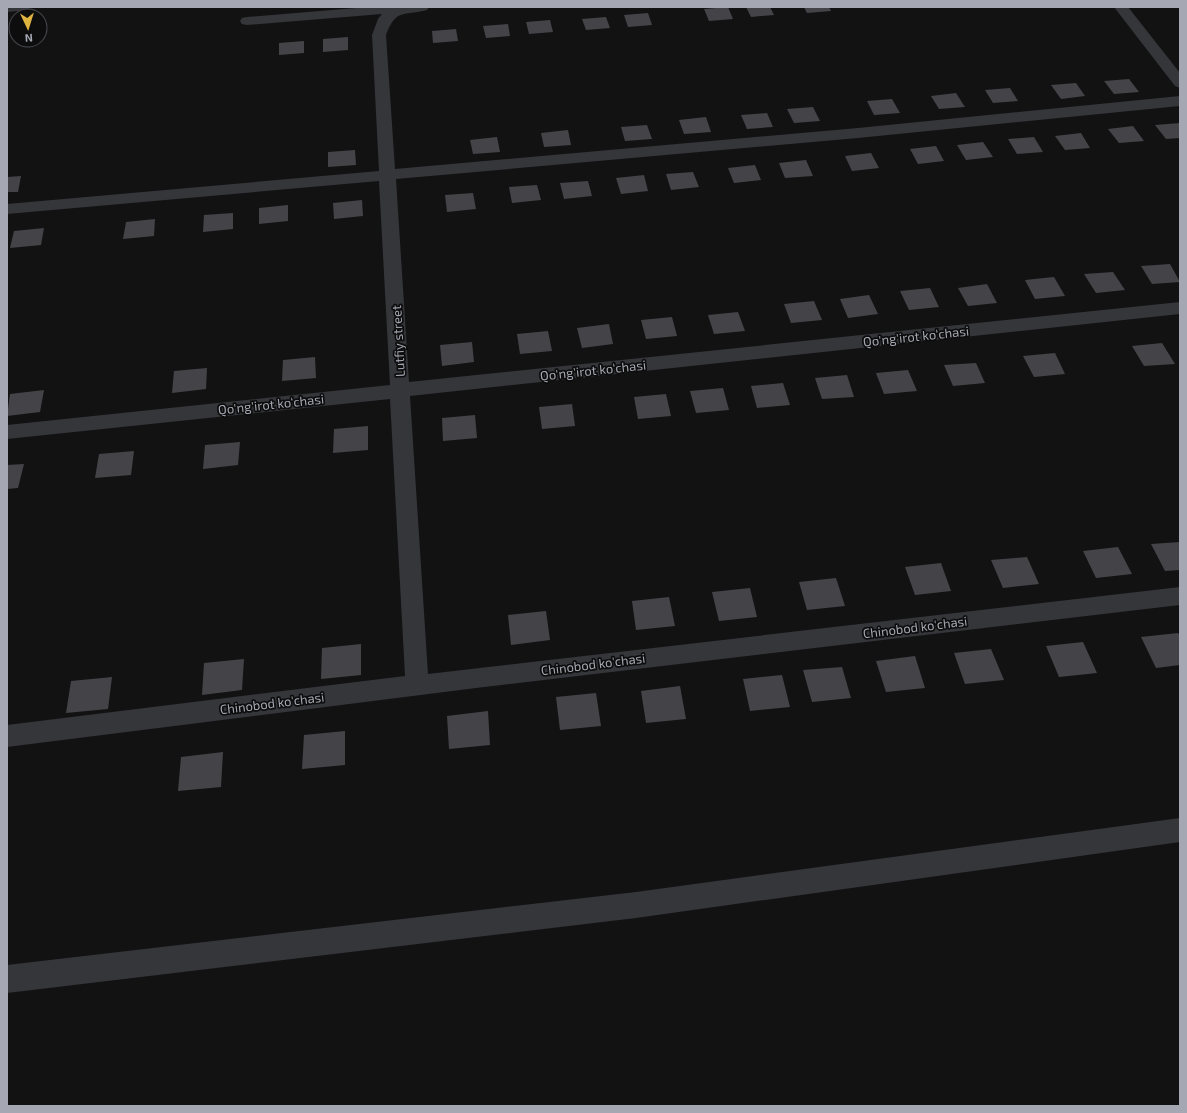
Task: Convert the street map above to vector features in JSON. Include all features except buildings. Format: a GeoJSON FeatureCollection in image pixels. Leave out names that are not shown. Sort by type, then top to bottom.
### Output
{"type":"FeatureCollection","features":[{"type":"Feature","properties":{"kind":"street"},"geometry":{"type":"LineString","coordinates":[[7,8],[23,7]]}},
{"type":"Feature","properties":{"kind":"street"},"geometry":{"type":"LineString","coordinates":[[247,21],[422,7]]}},
{"type":"Feature","properties":{"kind":"street"},"geometry":{"type":"LineString","coordinates":[[1121,7],[1180,83]]}},
{"type":"Feature","properties":{"kind":"street","name":"Lutfiy street"},"geometry":{"type":"LineString","coordinates":[[402,8],[385,19],[379,35],[401,390],[417,685]]}},
{"type":"Feature","properties":{"kind":"street"},"geometry":{"type":"LineString","coordinates":[[7,208],[866,132],[1180,101]]}},
{"type":"Feature","properties":{"kind":"street","name":"Qo'ng'irot ko‘chasi"},"geometry":{"type":"LineString","coordinates":[[7,432],[1180,308]]}},
{"type":"Feature","properties":{"kind":"street","name":"Chinobod ko'chasi"},"geometry":{"type":"LineString","coordinates":[[7,736],[417,685],[1180,596]]}},
{"type":"Feature","properties":{"kind":"street"},"geometry":{"type":"LineString","coordinates":[[7,979],[636,905],[1180,830]]}}]}
